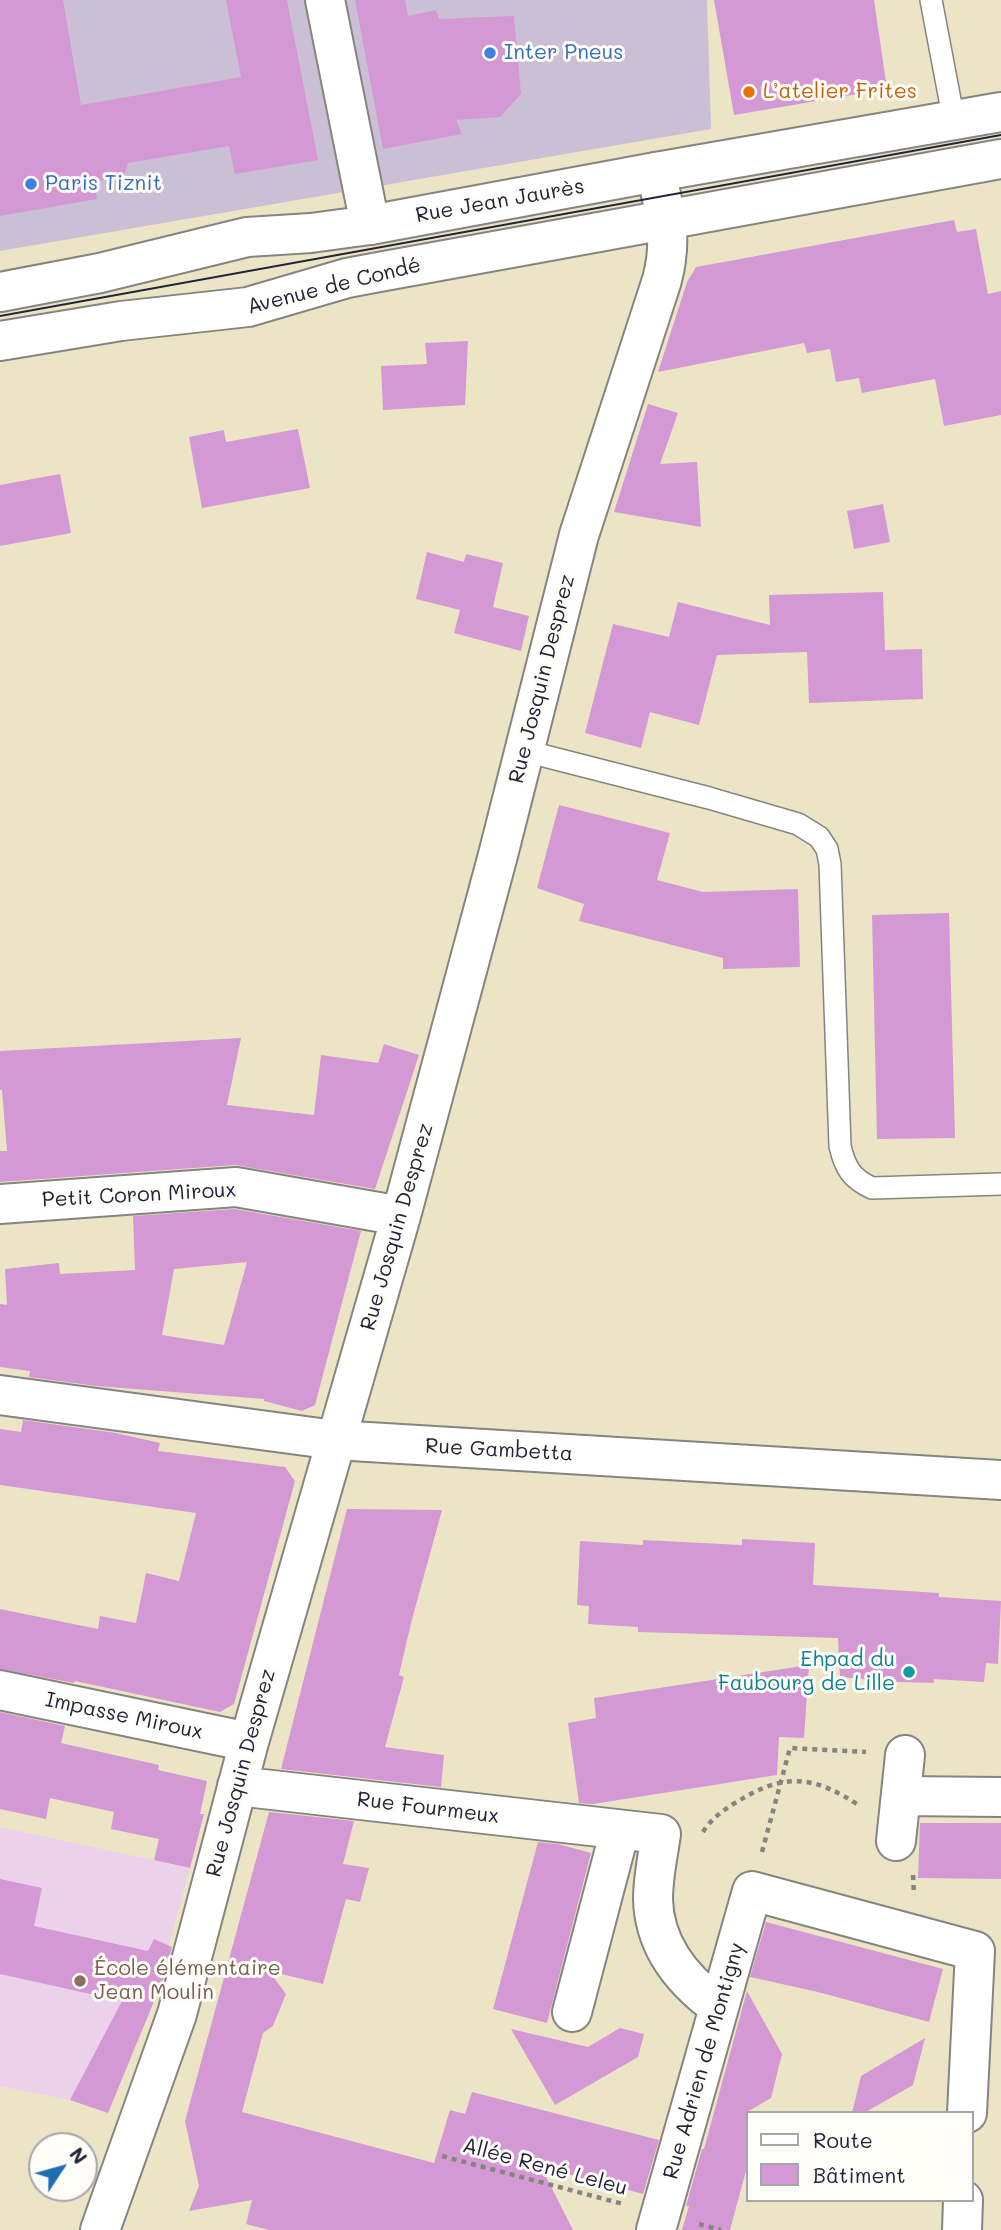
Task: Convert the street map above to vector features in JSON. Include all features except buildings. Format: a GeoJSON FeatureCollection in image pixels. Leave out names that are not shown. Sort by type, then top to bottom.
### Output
{"type":"FeatureCollection","features":[{"type":"Feature","properties":{"kind":"street"},"geometry":{"type":"LineString","coordinates":[[325,0],[370,225]]}},
{"type":"Feature","properties":{"kind":"street","name":"Rue Jean Jaurès"},"geometry":{"type":"LineString","coordinates":[[0,292],[100,273],[247,237],[311,233],[370,225],[1001,112]]}},
{"type":"Feature","properties":{"kind":"street","name":"Avenue de Condé"},"geometry":{"type":"LineString","coordinates":[[0,341],[121,321],[248,307],[347,278],[1001,159]]}},
{"type":"Feature","properties":{"kind":"street"},"geometry":{"type":"LineString","coordinates":[[656,172],[666,219]]}},
{"type":"Feature","properties":{"kind":"street","name":"Rue Josquin Desprez"},"geometry":{"type":"LineString","coordinates":[[100,2230],[177,2014],[248,1742],[401,1216],[525,751],[579,535],[662,280],[669,243],[666,219]]}},
{"type":"Feature","properties":{"kind":"street","name":"Petit Coron Miroux"},"geometry":{"type":"LineString","coordinates":[[0,1204],[236,1187],[401,1216]]}},
{"type":"Feature","properties":{"kind":"street","name":"Rue Gambetta"},"geometry":{"type":"LineString","coordinates":[[0,1395],[335,1440],[1001,1480]]}},
{"type":"Feature","properties":{"kind":"street","name":"Impasse Miroux"},"geometry":{"type":"LineString","coordinates":[[0,1690],[248,1742]]}},
{"type":"Feature","properties":{"kind":"street"},"geometry":{"type":"LineString","coordinates":[[896,1841],[905,1755]]}},
{"type":"Feature","properties":{"kind":"street","name":"Rue Fourmeux"},"geometry":{"type":"LineString","coordinates":[[237,1786],[661,1834],[653,1900],[661,1940],[682,1975],[697,1991],[719,2007]]}},
{"type":"Feature","properties":{"kind":"street"},"geometry":{"type":"LineString","coordinates":[[901,1796],[1001,1797]]}},
{"type":"Feature","properties":{"kind":"street"},"geometry":{"type":"LineString","coordinates":[[572,2012],[620,1830]]}},
{"type":"Feature","properties":{"kind":"street"},"geometry":{"type":"LineString","coordinates":[[762,1894],[975,1951],[967,2111]]}},
{"type":"Feature","properties":{"kind":"street","name":"Rue Adrien de Montigny"},"geometry":{"type":"LineString","coordinates":[[658,2222],[719,2007],[762,1894]]}},
{"type":"Feature","properties":{"kind":"street"},"geometry":{"type":"LineString","coordinates":[[962,2230],[963,2202]]}},
{"type":"Feature","properties":{"kind":"lane"},"geometry":{"type":"LineString","coordinates":[[931,0],[954,121]]}},
{"type":"Feature","properties":{"kind":"lane"},"geometry":{"type":"LineString","coordinates":[[525,751],[709,798],[798,824],[819,837],[827,849],[830,864],[840,1146],[843,1160],[859,1182],[872,1188],[1001,1184]]}},
{"type":"Feature","properties":{"kind":"path"},"geometry":{"type":"LineString","coordinates":[[762,1894],[790,1748],[905,1755]]}},
{"type":"Feature","properties":{"kind":"path"},"geometry":{"type":"LineString","coordinates":[[896,1841],[907,1857],[912,1871],[912,1935]]}},
{"type":"Feature","properties":{"kind":"path","name":"Allée René Leleu"},"geometry":{"type":"LineString","coordinates":[[442,2156],[658,2222],[721,2230]]}},
{"type":"Feature","properties":{"kind":"shaded area"},"geometry":{"type":"Polygon","coordinates":[[[0,0],[707,0],[711,129],[0,251],[0,0]]]}},
{"type":"Feature","properties":{"kind":"shaded area","name":"École élémentaire Jean Moulin"},"geometry":{"type":"Polygon","coordinates":[[[0,1827],[190,1868],[152,2007],[108,2113],[69,2100],[0,2086],[0,1827]]]}},
{"type":"Feature","properties":{"kind":"tram line"},"geometry":{"type":"LineString","coordinates":[[0,316],[1001,135]]}},
{"type":"Feature","properties":{"kind":"place","name":"Inter Pneus"},"geometry":{"type":"Point","coordinates":[490,53]}},
{"type":"Feature","properties":{"kind":"place","name":"L’atelier Frites"},"geometry":{"type":"Point","coordinates":[749,92]}},
{"type":"Feature","properties":{"kind":"place","name":"Paris Tiznit"},"geometry":{"type":"Point","coordinates":[31,184]}},
{"type":"Feature","properties":{"kind":"place","name":"Ehpad du Faubourg de Lille"},"geometry":{"type":"Point","coordinates":[909,1672]}},
{"type":"Feature","properties":{"kind":"place","name":"École élémentaire Jean Moulin"},"geometry":{"type":"Point","coordinates":[80,1981]}}]}
